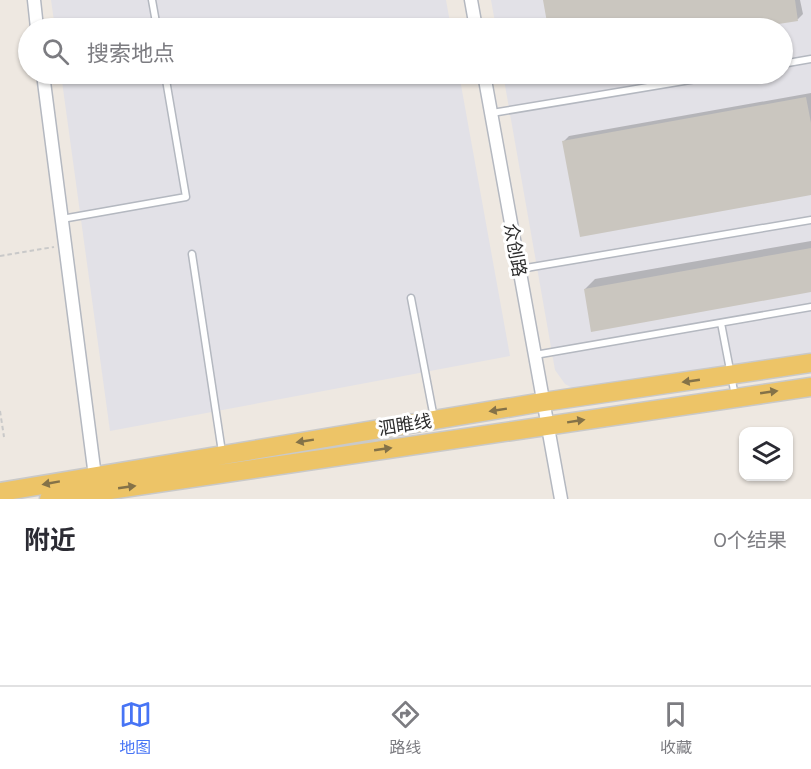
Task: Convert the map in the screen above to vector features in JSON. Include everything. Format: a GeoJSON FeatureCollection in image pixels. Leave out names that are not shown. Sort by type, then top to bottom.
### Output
{"type":"FeatureCollection","features":[{"type":"Feature","properties":{"kind":"main road","name":"泗睢线"},"geometry":{"type":"LineString","coordinates":[[49,499],[97,489],[223,455],[543,402],[811,363]]}},
{"type":"Feature","properties":{"kind":"main road","name":"泗睢线"},"geometry":{"type":"LineString","coordinates":[[0,492],[97,489],[811,387]]}},
{"type":"Feature","properties":{"kind":"street"},"geometry":{"type":"LineString","coordinates":[[34,0],[37,18]]}},
{"type":"Feature","properties":{"kind":"street"},"geometry":{"type":"LineString","coordinates":[[471,0],[474,18]]}},
{"type":"Feature","properties":{"kind":"street"},"geometry":{"type":"LineString","coordinates":[[44,84],[97,489]]}},
{"type":"Feature","properties":{"kind":"street","name":"众创路"},"geometry":{"type":"LineString","coordinates":[[486,84],[561,499]]}},
{"type":"Feature","properties":{"kind":"lane"},"geometry":{"type":"LineString","coordinates":[[152,0],[155,18]]}},
{"type":"Feature","properties":{"kind":"lane"},"geometry":{"type":"LineString","coordinates":[[793,62],[811,59]]}},
{"type":"Feature","properties":{"kind":"lane"},"geometry":{"type":"LineString","coordinates":[[62,219],[186,197],[167,84]]}},
{"type":"Feature","properties":{"kind":"lane"},"geometry":{"type":"LineString","coordinates":[[491,113],[666,84]]}},
{"type":"Feature","properties":{"kind":"lane"},"geometry":{"type":"LineString","coordinates":[[519,269],[811,220]]}},
{"type":"Feature","properties":{"kind":"lane"},"geometry":{"type":"LineString","coordinates":[[192,254],[223,455]]}},
{"type":"Feature","properties":{"kind":"lane"},"geometry":{"type":"LineString","coordinates":[[411,298],[434,420]]}},
{"type":"Feature","properties":{"kind":"lane"},"geometry":{"type":"LineString","coordinates":[[534,355],[811,307]]}},
{"type":"Feature","properties":{"kind":"lane"},"geometry":{"type":"LineString","coordinates":[[720,323],[735,397]]}},
{"type":"Feature","properties":{"kind":"path"},"geometry":{"type":"LineString","coordinates":[[0,256],[65,246]]}},
{"type":"Feature","properties":{"kind":"path"},"geometry":{"type":"LineString","coordinates":[[0,411],[4,437]]}},
{"type":"Feature","properties":{"kind":"shaded area"},"geometry":{"type":"Polygon","coordinates":[[[51,0],[446,0],[449,18],[54,18],[51,0]]]}},
{"type":"Feature","properties":{"kind":"shaded area"},"geometry":{"type":"Polygon","coordinates":[[[491,0],[811,0],[811,358],[578,391],[565,384],[555,370],[505,84],[793,84],[793,18],[494,18],[491,0]]]}},
{"type":"Feature","properties":{"kind":"shaded area"},"geometry":{"type":"Polygon","coordinates":[[[62,84],[461,84],[510,356],[110,431],[62,84]]]}},
{"type":"Feature","properties":{"kind":"building"},"geometry":{"type":"Polygon","coordinates":[[[543,0],[795,0],[798,21],[793,22],[793,18],[546,18],[543,0]]]}},
{"type":"Feature","properties":{"kind":"building"},"geometry":{"type":"Polygon","coordinates":[[[806,97],[811,123],[811,195],[580,237],[562,141],[806,97]]]}},
{"type":"Feature","properties":{"kind":"building"},"geometry":{"type":"Polygon","coordinates":[[[811,248],[811,292],[591,332],[584,289],[811,248]]]}}]}
